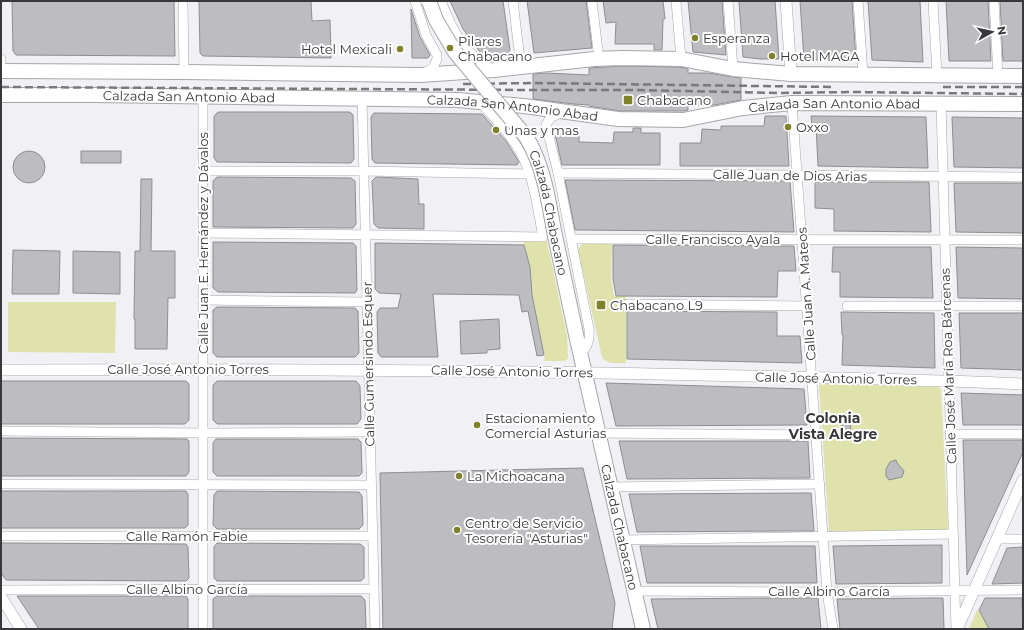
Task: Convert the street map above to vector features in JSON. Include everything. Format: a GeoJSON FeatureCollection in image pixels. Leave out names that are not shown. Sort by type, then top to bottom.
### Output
{"type":"FeatureCollection","features":[{"type":"Feature","properties":{"kind":"main road","name":"Calzada Chabacano"},"geometry":{"type":"LineString","coordinates":[[429,1],[436,20],[455,52],[527,138],[541,166],[580,355],[643,629]]}},
{"type":"Feature","properties":{"kind":"main road","name":"Calzada San Antonio Abad"},"geometry":{"type":"LineString","coordinates":[[1,71],[421,75],[521,68],[599,59],[622,58],[681,59],[733,69],[791,74],[1023,76]]}},
{"type":"Feature","properties":{"kind":"main road","name":"Calzada San Antonio Abad"},"geometry":{"type":"LineString","coordinates":[[1,95],[422,98],[479,101],[566,111],[618,119],[683,120],[743,108],[792,103],[1023,104]]}},
{"type":"Feature","properties":{"kind":"street"},"geometry":{"type":"LineString","coordinates":[[183,1],[184,72]]}},
{"type":"Feature","properties":{"kind":"street"},"geometry":{"type":"LineString","coordinates":[[415,1],[426,35],[437,59],[433,68],[421,75]]}},
{"type":"Feature","properties":{"kind":"street"},"geometry":{"type":"LineString","coordinates":[[441,1],[448,20],[460,41],[474,57],[494,70]]}},
{"type":"Feature","properties":{"kind":"street"},"geometry":{"type":"LineString","coordinates":[[513,1],[521,68]]}},
{"type":"Feature","properties":{"kind":"street"},"geometry":{"type":"LineString","coordinates":[[592,1],[599,59]]}},
{"type":"Feature","properties":{"kind":"street"},"geometry":{"type":"LineString","coordinates":[[676,1],[681,59]]}},
{"type":"Feature","properties":{"kind":"street"},"geometry":{"type":"LineString","coordinates":[[728,1],[733,69]]}},
{"type":"Feature","properties":{"kind":"street"},"geometry":{"type":"LineString","coordinates":[[786,1],[791,74]]}},
{"type":"Feature","properties":{"kind":"street"},"geometry":{"type":"LineString","coordinates":[[858,1],[863,75]]}},
{"type":"Feature","properties":{"kind":"street"},"geometry":{"type":"LineString","coordinates":[[933,1],[938,75]]}},
{"type":"Feature","properties":{"kind":"street"},"geometry":{"type":"LineString","coordinates":[[994,1],[998,76]]}},
{"type":"Feature","properties":{"kind":"street"},"geometry":{"type":"LineString","coordinates":[[1,59],[1,71]]}},
{"type":"Feature","properties":{"kind":"street","name":"Calle Juan E. Hernández y Dávalos"},"geometry":{"type":"LineString","coordinates":[[203,96],[203,629]]}},
{"type":"Feature","properties":{"kind":"street","name":"Calle Gumersindo Esquer"},"geometry":{"type":"LineString","coordinates":[[362,98],[375,629]]}},
{"type":"Feature","properties":{"kind":"street","name":"Calzada Chabacano"},"geometry":{"type":"LineString","coordinates":[[365,236],[543,237],[530,174],[518,148],[508,133],[479,101]]}},
{"type":"Feature","properties":{"kind":"street","name":"Calle Juan A. Mateos"},"geometry":{"type":"LineString","coordinates":[[792,103],[828,592],[833,629]]}},
{"type":"Feature","properties":{"kind":"street","name":"Calle José María Roa Bárcenas"},"geometry":{"type":"LineString","coordinates":[[940,103],[957,629]]}},
{"type":"Feature","properties":{"kind":"street","name":"Calzada Chabacano"},"geometry":{"type":"LineString","coordinates":[[566,111],[550,118],[546,125],[572,239],[589,329],[590,339],[587,348],[580,355]]}},
{"type":"Feature","properties":{"kind":"street"},"geometry":{"type":"LineString","coordinates":[[203,171],[363,171],[530,174]]}},
{"type":"Feature","properties":{"kind":"street","name":"Calle Juan de Dios Arias"},"geometry":{"type":"LineString","coordinates":[[558,173],[1023,177]]}},
{"type":"Feature","properties":{"kind":"street"},"geometry":{"type":"LineString","coordinates":[[203,233],[365,236]]}},
{"type":"Feature","properties":{"kind":"street","name":"Calle Francisco Ayala"},"geometry":{"type":"LineString","coordinates":[[572,239],[1023,240]]}},
{"type":"Feature","properties":{"kind":"street"},"geometry":{"type":"LineString","coordinates":[[203,300],[366,302]]}},
{"type":"Feature","properties":{"kind":"street"},"geometry":{"type":"LineString","coordinates":[[628,304],[806,306]]}},
{"type":"Feature","properties":{"kind":"street"},"geometry":{"type":"LineString","coordinates":[[847,306],[1023,306]]}},
{"type":"Feature","properties":{"kind":"street","name":"Calle José Antonio Torres"},"geometry":{"type":"LineString","coordinates":[[1,370],[203,369],[584,371],[1023,384]]}},
{"type":"Feature","properties":{"kind":"street"},"geometry":{"type":"LineString","coordinates":[[1,431],[203,433],[370,432]]}},
{"type":"Feature","properties":{"kind":"street"},"geometry":{"type":"LineString","coordinates":[[598,433],[816,435]]}},
{"type":"Feature","properties":{"kind":"street"},"geometry":{"type":"LineString","coordinates":[[950,434],[1023,434]]}},
{"type":"Feature","properties":{"kind":"street"},"geometry":{"type":"LineString","coordinates":[[957,629],[1023,480]]}},
{"type":"Feature","properties":{"kind":"street"},"geometry":{"type":"LineString","coordinates":[[1,484],[371,485]]}},
{"type":"Feature","properties":{"kind":"street"},"geometry":{"type":"LineString","coordinates":[[610,487],[820,484]]}},
{"type":"Feature","properties":{"kind":"street"},"geometry":{"type":"LineString","coordinates":[[623,540],[953,534]]}},
{"type":"Feature","properties":{"kind":"street","name":"Calle Ramón Fabie"},"geometry":{"type":"LineString","coordinates":[[1,536],[372,536]]}},
{"type":"Feature","properties":{"kind":"street"},"geometry":{"type":"LineString","coordinates":[[996,539],[1023,538]]}},
{"type":"Feature","properties":{"kind":"street","name":"Calle Albino García"},"geometry":{"type":"LineString","coordinates":[[1,590],[374,589]]}},
{"type":"Feature","properties":{"kind":"street","name":"Calle Albino García"},"geometry":{"type":"LineString","coordinates":[[634,591],[828,592],[1023,590]]}},
{"type":"Feature","properties":{"kind":"street"},"geometry":{"type":"LineString","coordinates":[[1,597],[21,629]]}},
{"type":"Feature","properties":{"kind":"green space"},"geometry":{"type":"Polygon","coordinates":[[[546,237],[567,336],[568,358],[565,361],[545,361],[532,295],[530,267],[523,242],[542,242],[546,237]]]}},
{"type":"Feature","properties":{"kind":"green space"},"geometry":{"type":"Polygon","coordinates":[[[586,242],[612,243],[611,278],[614,296],[626,296],[626,363],[610,362],[604,360],[602,357],[578,250],[581,245],[586,242]]]}},
{"type":"Feature","properties":{"kind":"green space"},"geometry":{"type":"Polygon","coordinates":[[[8,302],[116,302],[115,353],[8,352],[8,302]]]}},
{"type":"Feature","properties":{"kind":"green space"},"geometry":{"type":"Polygon","coordinates":[[[821,383],[938,387],[941,389],[948,530],[829,532],[819,386],[821,383]]]}},
{"type":"Feature","properties":{"kind":"green space"},"geometry":{"type":"Polygon","coordinates":[[[977,610],[988,615],[989,629],[969,629],[977,610]]]}},
{"type":"Feature","properties":{"kind":"building"},"geometry":{"type":"Polygon","coordinates":[[[12,1],[174,1],[175,56],[16,55],[13,51],[12,1]]]}},
{"type":"Feature","properties":{"kind":"building"},"geometry":{"type":"Polygon","coordinates":[[[199,1],[311,1],[312,21],[330,20],[331,58],[203,56],[200,53],[199,1]]]}},
{"type":"Feature","properties":{"kind":"building"},"geometry":{"type":"Polygon","coordinates":[[[450,1],[503,1],[510,50],[508,53],[483,56],[463,29],[450,1]]]}},
{"type":"Feature","properties":{"kind":"building"},"geometry":{"type":"Polygon","coordinates":[[[527,1],[586,1],[592,48],[534,53],[527,1]]]}},
{"type":"Feature","properties":{"kind":"building"},"geometry":{"type":"Polygon","coordinates":[[[603,1],[663,1],[665,19],[663,19],[662,50],[654,50],[654,44],[615,44],[616,22],[606,23],[603,1]]]}},
{"type":"Feature","properties":{"kind":"building"},"geometry":{"type":"Polygon","coordinates":[[[688,1],[722,1],[726,55],[693,52],[688,1]]]}},
{"type":"Feature","properties":{"kind":"building"},"geometry":{"type":"Polygon","coordinates":[[[739,1],[775,1],[779,59],[743,57],[739,1]]]}},
{"type":"Feature","properties":{"kind":"building"},"geometry":{"type":"Polygon","coordinates":[[[800,1],[852,1],[856,60],[804,60],[800,1]]]}},
{"type":"Feature","properties":{"kind":"building"},"geometry":{"type":"Polygon","coordinates":[[[868,1],[920,1],[923,62],[872,60],[868,1]]]}},
{"type":"Feature","properties":{"kind":"building"},"geometry":{"type":"Polygon","coordinates":[[[946,1],[988,1],[991,61],[949,61],[946,1]]]}},
{"type":"Feature","properties":{"kind":"building"},"geometry":{"type":"Polygon","coordinates":[[[1000,1],[1023,1],[1023,61],[1003,61],[1000,1]]]}},
{"type":"Feature","properties":{"kind":"building"},"geometry":{"type":"Polygon","coordinates":[[[411,9],[420,37],[430,55],[428,58],[412,58],[411,9]]]}},
{"type":"Feature","properties":{"kind":"building"},"geometry":{"type":"Polygon","coordinates":[[[622,66],[680,67],[688,69],[688,73],[708,73],[741,78],[741,100],[714,105],[688,106],[688,110],[684,111],[619,111],[589,105],[533,99],[533,74],[545,73],[589,75],[589,68],[622,66]]]}},
{"type":"Feature","properties":{"kind":"building"},"geometry":{"type":"Polygon","coordinates":[[[218,112],[350,112],[353,115],[354,159],[351,163],[217,162],[214,158],[214,116],[218,112]]]}},
{"type":"Feature","properties":{"kind":"building"},"geometry":{"type":"Polygon","coordinates":[[[374,113],[482,114],[506,141],[519,162],[517,165],[375,163],[372,159],[371,117],[374,113]]]}},
{"type":"Feature","properties":{"kind":"building"},"geometry":{"type":"Polygon","coordinates":[[[765,116],[786,116],[789,166],[680,166],[680,143],[701,143],[702,129],[721,130],[721,126],[764,126],[765,116]]]}},
{"type":"Feature","properties":{"kind":"building"},"geometry":{"type":"Polygon","coordinates":[[[811,116],[926,117],[928,168],[818,166],[816,126],[812,126],[811,116]]]}},
{"type":"Feature","properties":{"kind":"building"},"geometry":{"type":"Polygon","coordinates":[[[952,117],[1023,118],[1023,168],[954,167],[952,117]]]}},
{"type":"Feature","properties":{"kind":"building"},"geometry":{"type":"Polygon","coordinates":[[[633,128],[641,128],[641,133],[660,133],[660,165],[562,165],[555,134],[579,134],[579,142],[613,143],[614,132],[633,132],[633,128]]]}},
{"type":"Feature","properties":{"kind":"building"},"geometry":{"type":"Polygon","coordinates":[[[26,151],[32,151],[41,155],[45,167],[41,179],[32,183],[26,183],[17,179],[13,170],[13,164],[17,155],[26,151]]]}},
{"type":"Feature","properties":{"kind":"building"},"geometry":{"type":"Polygon","coordinates":[[[81,151],[121,151],[121,163],[81,163],[81,151]]]}},
{"type":"Feature","properties":{"kind":"building"},"geometry":{"type":"Polygon","coordinates":[[[217,177],[351,178],[355,181],[356,224],[353,228],[213,227],[213,181],[217,177]]]}},
{"type":"Feature","properties":{"kind":"building"},"geometry":{"type":"Polygon","coordinates":[[[376,177],[418,179],[419,204],[424,204],[424,229],[378,228],[374,224],[372,181],[376,177]]]}},
{"type":"Feature","properties":{"kind":"building"},"geometry":{"type":"Polygon","coordinates":[[[141,179],[152,179],[151,251],[175,251],[175,298],[168,298],[167,349],[135,349],[135,251],[140,251],[141,179]]]}},
{"type":"Feature","properties":{"kind":"building"},"geometry":{"type":"Polygon","coordinates":[[[565,180],[790,181],[794,232],[575,230],[565,180]]]}},
{"type":"Feature","properties":{"kind":"building"},"geometry":{"type":"Polygon","coordinates":[[[815,182],[929,182],[931,232],[834,231],[834,209],[815,208],[815,182]]]}},
{"type":"Feature","properties":{"kind":"building"},"geometry":{"type":"Polygon","coordinates":[[[954,183],[1023,183],[1023,233],[956,232],[954,183]]]}},
{"type":"Feature","properties":{"kind":"building"},"geometry":{"type":"Polygon","coordinates":[[[213,242],[353,243],[356,246],[357,290],[355,293],[218,292],[213,288],[213,242]]]}},
{"type":"Feature","properties":{"kind":"building"},"geometry":{"type":"Polygon","coordinates":[[[375,243],[524,245],[530,267],[532,295],[544,355],[537,356],[528,311],[522,312],[519,295],[433,294],[438,357],[381,357],[378,353],[377,312],[380,308],[398,308],[401,294],[379,293],[375,289],[375,243]]]}},
{"type":"Feature","properties":{"kind":"building"},"geometry":{"type":"Polygon","coordinates":[[[613,245],[794,246],[796,271],[778,271],[777,297],[616,296],[613,279],[613,245]]]}},
{"type":"Feature","properties":{"kind":"building"},"geometry":{"type":"Polygon","coordinates":[[[833,247],[931,247],[933,298],[840,297],[840,272],[832,272],[833,247]]]}},
{"type":"Feature","properties":{"kind":"building"},"geometry":{"type":"Polygon","coordinates":[[[956,247],[1023,248],[1023,299],[958,298],[956,247]]]}},
{"type":"Feature","properties":{"kind":"building"},"geometry":{"type":"Polygon","coordinates":[[[13,250],[60,251],[59,294],[12,294],[13,250]]]}},
{"type":"Feature","properties":{"kind":"building"},"geometry":{"type":"Polygon","coordinates":[[[73,251],[120,252],[120,294],[73,293],[73,251]]]}},
{"type":"Feature","properties":{"kind":"building"},"geometry":{"type":"Polygon","coordinates":[[[217,307],[355,308],[358,311],[359,353],[355,357],[217,357],[213,353],[213,310],[217,307]]]}},
{"type":"Feature","properties":{"kind":"building"},"geometry":{"type":"Polygon","coordinates":[[[627,311],[777,312],[777,336],[800,336],[802,363],[627,359],[627,311]]]}},
{"type":"Feature","properties":{"kind":"building"},"geometry":{"type":"Polygon","coordinates":[[[841,312],[934,313],[935,368],[842,365],[843,335],[841,312]]]}},
{"type":"Feature","properties":{"kind":"building"},"geometry":{"type":"Polygon","coordinates":[[[959,313],[1023,313],[1023,370],[961,368],[959,313]]]}},
{"type":"Feature","properties":{"kind":"building"},"geometry":{"type":"Polygon","coordinates":[[[499,319],[500,349],[487,350],[487,353],[461,354],[460,321],[499,319]]]}},
{"type":"Feature","properties":{"kind":"building"},"geometry":{"type":"Polygon","coordinates":[[[1,381],[186,381],[189,384],[189,420],[185,424],[1,424],[1,381]]]}},
{"type":"Feature","properties":{"kind":"building"},"geometry":{"type":"Polygon","coordinates":[[[217,381],[356,381],[360,386],[361,419],[357,424],[217,424],[213,420],[213,385],[217,381]]]}},
{"type":"Feature","properties":{"kind":"building"},"geometry":{"type":"Polygon","coordinates":[[[606,383],[804,389],[807,425],[616,426],[606,383]]]}},
{"type":"Feature","properties":{"kind":"building"},"geometry":{"type":"Polygon","coordinates":[[[961,393],[1023,395],[1023,425],[963,425],[961,393]]]}},
{"type":"Feature","properties":{"kind":"building"},"geometry":{"type":"Polygon","coordinates":[[[842,424],[850,424],[851,431],[843,432],[842,424]]]}},
{"type":"Feature","properties":{"kind":"building"},"geometry":{"type":"Polygon","coordinates":[[[1,438],[187,439],[189,441],[189,472],[186,476],[1,476],[1,438]]]}},
{"type":"Feature","properties":{"kind":"building"},"geometry":{"type":"Polygon","coordinates":[[[216,439],[358,439],[361,442],[362,473],[359,476],[217,476],[213,472],[213,443],[216,439]]]}},
{"type":"Feature","properties":{"kind":"building"},"geometry":{"type":"Polygon","coordinates":[[[963,440],[1023,440],[1023,452],[967,575],[963,440]]]}},
{"type":"Feature","properties":{"kind":"building"},"geometry":{"type":"Polygon","coordinates":[[[619,441],[808,441],[810,478],[627,479],[619,441]]]}},
{"type":"Feature","properties":{"kind":"building"},"geometry":{"type":"Polygon","coordinates":[[[896,460],[904,471],[902,477],[889,480],[886,476],[886,469],[890,462],[896,460]]]}},
{"type":"Feature","properties":{"kind":"building"},"geometry":{"type":"Polygon","coordinates":[[[583,468],[615,603],[612,629],[383,629],[380,473],[583,468]]]}},
{"type":"Feature","properties":{"kind":"building"},"geometry":{"type":"Polygon","coordinates":[[[1,491],[186,491],[188,494],[188,525],[185,528],[1,528],[1,491]]]}},
{"type":"Feature","properties":{"kind":"building"},"geometry":{"type":"Polygon","coordinates":[[[217,491],[359,492],[362,496],[363,525],[359,529],[217,529],[213,525],[214,495],[217,491]]]}},
{"type":"Feature","properties":{"kind":"building"},"geometry":{"type":"Polygon","coordinates":[[[811,493],[814,531],[637,532],[629,494],[811,493]]]}},
{"type":"Feature","properties":{"kind":"building"},"geometry":{"type":"Polygon","coordinates":[[[1,543],[186,544],[188,547],[189,578],[186,581],[6,580],[1,573],[1,543]]]}},
{"type":"Feature","properties":{"kind":"building"},"geometry":{"type":"Polygon","coordinates":[[[217,543],[360,544],[364,547],[364,578],[361,581],[217,581],[214,578],[214,547],[217,543]]]}},
{"type":"Feature","properties":{"kind":"building"},"geometry":{"type":"Polygon","coordinates":[[[942,545],[942,583],[836,584],[833,546],[942,545]]]}},
{"type":"Feature","properties":{"kind":"building"},"geometry":{"type":"Polygon","coordinates":[[[640,546],[815,546],[817,583],[647,583],[640,546]]]}},
{"type":"Feature","properties":{"kind":"building"},"geometry":{"type":"Polygon","coordinates":[[[1023,547],[1023,583],[992,584],[1007,548],[1023,547]]]}},
{"type":"Feature","properties":{"kind":"building"},"geometry":{"type":"Polygon","coordinates":[[[17,596],[186,596],[188,599],[188,629],[39,629],[17,596]]]}},
{"type":"Feature","properties":{"kind":"building"},"geometry":{"type":"Polygon","coordinates":[[[217,596],[361,596],[365,600],[366,629],[213,629],[213,599],[217,596]]]}},
{"type":"Feature","properties":{"kind":"building"},"geometry":{"type":"Polygon","coordinates":[[[818,598],[821,629],[658,629],[651,599],[818,598]]]}},
{"type":"Feature","properties":{"kind":"building"},"geometry":{"type":"Polygon","coordinates":[[[943,598],[944,629],[840,629],[837,599],[943,598]]]}},
{"type":"Feature","properties":{"kind":"building"},"geometry":{"type":"Polygon","coordinates":[[[985,598],[1022,598],[1023,629],[989,629],[979,610],[985,598]]]}},
{"type":"Feature","properties":{"kind":"railway"},"geometry":{"type":"LineString","coordinates":[[463,84],[532,83],[835,87]]}},
{"type":"Feature","properties":{"kind":"railway"},"geometry":{"type":"LineString","coordinates":[[1,87],[639,90],[777,93],[853,92],[1023,94]]}},
{"type":"Feature","properties":{"kind":"railway"},"geometry":{"type":"LineString","coordinates":[[943,87],[1023,87]]}},
{"type":"Feature","properties":{"kind":"place","name":"Esperanza"},"geometry":{"type":"Point","coordinates":[695,38]}},
{"type":"Feature","properties":{"kind":"place","name":"Pilares Chabacano"},"geometry":{"type":"Point","coordinates":[450,48]}},
{"type":"Feature","properties":{"kind":"place","name":"Hotel Mexicali"},"geometry":{"type":"Point","coordinates":[400,49]}},
{"type":"Feature","properties":{"kind":"place","name":"Hotel MAGA"},"geometry":{"type":"Point","coordinates":[772,56]}},
{"type":"Feature","properties":{"kind":"place","name":"Chabacano"},"geometry":{"type":"Point","coordinates":[628,100]}},
{"type":"Feature","properties":{"kind":"place","name":"Oxxo"},"geometry":{"type":"Point","coordinates":[788,127]}},
{"type":"Feature","properties":{"kind":"place","name":"Unas y mas"},"geometry":{"type":"Point","coordinates":[496,130]}},
{"type":"Feature","properties":{"kind":"place","name":"Chabacano L9"},"geometry":{"type":"Point","coordinates":[601,305]}},
{"type":"Feature","properties":{"kind":"place","name":"Estacionamiento Comercial Asturias"},"geometry":{"type":"Point","coordinates":[477,425]}},
{"type":"Feature","properties":{"kind":"place","name":"La Michoacana"},"geometry":{"type":"Point","coordinates":[459,476]}},
{"type":"Feature","properties":{"kind":"place","name":"Centro de Servicio Tesorería \"Asturias\""},"geometry":{"type":"Point","coordinates":[457,530]}},
{"type":"Feature","properties":{"kind":"district","name":"Colonia Vista Alegre"},"geometry":{"type":"Point","coordinates":[833,426]}}]}
